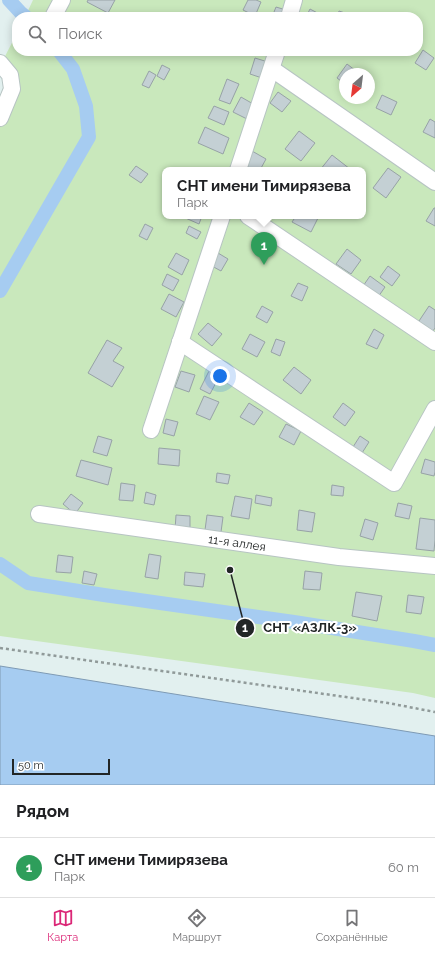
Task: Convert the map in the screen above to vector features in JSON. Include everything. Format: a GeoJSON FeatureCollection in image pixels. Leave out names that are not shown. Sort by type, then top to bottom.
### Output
{"type":"FeatureCollection","features":[{"type":"Feature","properties":{"kind":"street"},"geometry":{"type":"LineString","coordinates":[[56,12],[62,0]]}},
{"type":"Feature","properties":{"kind":"street"},"geometry":{"type":"LineString","coordinates":[[290,12],[294,0]]}},
{"type":"Feature","properties":{"kind":"street"},"geometry":{"type":"LineString","coordinates":[[239,167],[276,56]]}},
{"type":"Feature","properties":{"kind":"street"},"geometry":{"type":"LineString","coordinates":[[0,63],[10,75],[12,89],[0,118]]}},
{"type":"Feature","properties":{"kind":"street"},"geometry":{"type":"LineString","coordinates":[[272,69],[435,182]]}},
{"type":"Feature","properties":{"kind":"street"},"geometry":{"type":"LineString","coordinates":[[151,430],[221,219]]}},
{"type":"Feature","properties":{"kind":"street"},"geometry":{"type":"LineString","coordinates":[[252,219],[435,342]]}},
{"type":"Feature","properties":{"kind":"street"},"geometry":{"type":"LineString","coordinates":[[180,342],[394,483],[435,409]]}},
{"type":"Feature","properties":{"kind":"street","name":"11-я аллея"},"geometry":{"type":"LineString","coordinates":[[39,514],[339,558],[435,566]]}},
{"type":"Feature","properties":{"kind":"path"},"geometry":{"type":"LineString","coordinates":[[0,648],[380,701],[435,712]]}},
{"type":"Feature","properties":{"kind":"green space"},"geometry":{"type":"Polygon","coordinates":[[[33,0],[435,0],[435,698],[413,693],[0,636],[0,116],[19,83],[1,64],[12,43],[12,56],[423,56],[423,12],[27,12],[33,0]]]}},
{"type":"Feature","properties":{"kind":"water"},"geometry":{"type":"Polygon","coordinates":[[[0,666],[435,736],[435,785],[0,785],[0,666]]]}},
{"type":"Feature","properties":{"kind":"building"},"geometry":{"type":"Polygon","coordinates":[[[88,0],[115,0],[109,12],[87,2],[88,0]]]}},
{"type":"Feature","properties":{"kind":"building"},"geometry":{"type":"Polygon","coordinates":[[[248,0],[256,0],[261,2],[257,12],[247,12],[243,10],[248,0]]]}},
{"type":"Feature","properties":{"kind":"building"},"geometry":{"type":"Polygon","coordinates":[[[276,7],[286,10],[285,12],[274,12],[276,7]]]}},
{"type":"Feature","properties":{"kind":"building"},"geometry":{"type":"Polygon","coordinates":[[[310,9],[316,12],[308,12],[310,9]]]}},
{"type":"Feature","properties":{"kind":"building"},"geometry":{"type":"Polygon","coordinates":[[[423,50],[434,58],[426,70],[415,63],[419,56],[423,56],[423,50]]]}},
{"type":"Feature","properties":{"kind":"building"},"geometry":{"type":"Polygon","coordinates":[[[255,58],[268,62],[262,78],[250,74],[255,58]]]}},
{"type":"Feature","properties":{"kind":"building"},"geometry":{"type":"Polygon","coordinates":[[[347,64],[352,68],[344,68],[347,64]]]}},
{"type":"Feature","properties":{"kind":"building"},"geometry":{"type":"Polygon","coordinates":[[[162,65],[170,69],[164,80],[157,76],[162,65]]]}},
{"type":"Feature","properties":{"kind":"building"},"geometry":{"type":"Polygon","coordinates":[[[149,71],[156,75],[149,88],[142,85],[149,71]]]}},
{"type":"Feature","properties":{"kind":"building"},"geometry":{"type":"Polygon","coordinates":[[[227,79],[239,84],[230,104],[219,100],[227,79]]]}},
{"type":"Feature","properties":{"kind":"building"},"geometry":{"type":"Polygon","coordinates":[[[278,92],[291,101],[282,112],[270,103],[278,92]]]}},
{"type":"Feature","properties":{"kind":"building"},"geometry":{"type":"Polygon","coordinates":[[[382,95],[397,102],[391,115],[376,108],[382,95]]]}},
{"type":"Feature","properties":{"kind":"building"},"geometry":{"type":"Polygon","coordinates":[[[241,97],[255,105],[247,119],[233,112],[241,97]]]}},
{"type":"Feature","properties":{"kind":"building"},"geometry":{"type":"Polygon","coordinates":[[[214,106],[229,112],[224,125],[208,118],[214,106]]]}},
{"type":"Feature","properties":{"kind":"building"},"geometry":{"type":"Polygon","coordinates":[[[430,119],[435,122],[435,138],[423,132],[430,119]]]}},
{"type":"Feature","properties":{"kind":"building"},"geometry":{"type":"Polygon","coordinates":[[[205,127],[229,138],[223,154],[198,143],[205,127]]]}},
{"type":"Feature","properties":{"kind":"building"},"geometry":{"type":"Polygon","coordinates":[[[299,131],[315,143],[301,161],[285,149],[299,131]]]}},
{"type":"Feature","properties":{"kind":"building"},"geometry":{"type":"Polygon","coordinates":[[[252,151],[266,159],[262,167],[246,167],[252,151]]]}},
{"type":"Feature","properties":{"kind":"building"},"geometry":{"type":"Polygon","coordinates":[[[332,155],[347,167],[322,167],[332,155]]]}},
{"type":"Feature","properties":{"kind":"building"},"geometry":{"type":"Polygon","coordinates":[[[136,166],[148,174],[141,183],[129,175],[136,166]]]}},
{"type":"Feature","properties":{"kind":"building"},"geometry":{"type":"Polygon","coordinates":[[[388,168],[401,177],[386,198],[373,188],[388,168]]]}},
{"type":"Feature","properties":{"kind":"building"},"geometry":{"type":"Polygon","coordinates":[[[435,208],[435,226],[426,221],[435,208]]]}},
{"type":"Feature","properties":{"kind":"building"},"geometry":{"type":"Polygon","coordinates":[[[188,219],[201,219],[199,224],[188,219]]]}},
{"type":"Feature","properties":{"kind":"building"},"geometry":{"type":"Polygon","coordinates":[[[294,219],[318,219],[311,232],[292,222],[294,219]]]}},
{"type":"Feature","properties":{"kind":"building"},"geometry":{"type":"Polygon","coordinates":[[[145,224],[153,228],[147,240],[139,236],[145,224]]]}},
{"type":"Feature","properties":{"kind":"building"},"geometry":{"type":"Polygon","coordinates":[[[189,226],[201,232],[197,239],[186,233],[189,226]]]}},
{"type":"Feature","properties":{"kind":"building"},"geometry":{"type":"Polygon","coordinates":[[[347,249],[361,260],[351,274],[336,264],[347,249]]]}},
{"type":"Feature","properties":{"kind":"building"},"geometry":{"type":"Polygon","coordinates":[[[176,253],[189,260],[182,275],[168,267],[176,253]]]}},
{"type":"Feature","properties":{"kind":"building"},"geometry":{"type":"Polygon","coordinates":[[[218,253],[228,259],[221,271],[210,265],[218,253]]]}},
{"type":"Feature","properties":{"kind":"building"},"geometry":{"type":"Polygon","coordinates":[[[388,266],[400,275],[392,286],[380,277],[388,266]]]}},
{"type":"Feature","properties":{"kind":"building"},"geometry":{"type":"Polygon","coordinates":[[[167,274],[179,280],[173,291],[162,285],[167,274]]]}},
{"type":"Feature","properties":{"kind":"building"},"geometry":{"type":"Polygon","coordinates":[[[370,276],[385,287],[376,300],[361,289],[370,276]]]}},
{"type":"Feature","properties":{"kind":"building"},"geometry":{"type":"Polygon","coordinates":[[[298,283],[308,287],[302,301],[291,296],[298,283]]]}},
{"type":"Feature","properties":{"kind":"building"},"geometry":{"type":"Polygon","coordinates":[[[169,294],[184,302],[176,317],[161,309],[169,294]]]}},
{"type":"Feature","properties":{"kind":"building"},"geometry":{"type":"Polygon","coordinates":[[[262,306],[273,312],[267,323],[256,317],[262,306]]]}},
{"type":"Feature","properties":{"kind":"building"},"geometry":{"type":"Polygon","coordinates":[[[429,306],[435,310],[435,328],[429,337],[415,327],[429,306]]]}},
{"type":"Feature","properties":{"kind":"building"},"geometry":{"type":"Polygon","coordinates":[[[208,323],[222,334],[212,346],[198,334],[208,323]]]}},
{"type":"Feature","properties":{"kind":"building"},"geometry":{"type":"Polygon","coordinates":[[[374,329],[384,335],[377,349],[366,344],[374,329]]]}},
{"type":"Feature","properties":{"kind":"building"},"geometry":{"type":"Polygon","coordinates":[[[250,334],[265,342],[257,357],[242,349],[250,334]]]}},
{"type":"Feature","properties":{"kind":"building"},"geometry":{"type":"Polygon","coordinates":[[[276,339],[285,342],[280,356],[271,352],[276,339]]]}},
{"type":"Feature","properties":{"kind":"building"},"geometry":{"type":"Polygon","coordinates":[[[107,340],[122,348],[113,361],[124,367],[112,387],[88,373],[107,340]]]}},
{"type":"Feature","properties":{"kind":"building"},"geometry":{"type":"Polygon","coordinates":[[[294,367],[311,380],[301,394],[283,380],[294,367]]]}},
{"type":"Feature","properties":{"kind":"building"},"geometry":{"type":"Polygon","coordinates":[[[210,369],[220,375],[210,394],[200,389],[210,369]]]}},
{"type":"Feature","properties":{"kind":"building"},"geometry":{"type":"Polygon","coordinates":[[[181,371],[195,375],[189,392],[175,387],[181,371]]]}},
{"type":"Feature","properties":{"kind":"building"},"geometry":{"type":"Polygon","coordinates":[[[204,396],[219,402],[210,420],[196,414],[204,396]]]}},
{"type":"Feature","properties":{"kind":"building"},"geometry":{"type":"Polygon","coordinates":[[[249,403],[263,412],[254,425],[240,417],[249,403]]]}},
{"type":"Feature","properties":{"kind":"building"},"geometry":{"type":"Polygon","coordinates":[[[343,403],[355,412],[345,426],[333,417],[343,403]]]}},
{"type":"Feature","properties":{"kind":"building"},"geometry":{"type":"Polygon","coordinates":[[[166,419],[178,422],[174,436],[163,433],[166,419]]]}},
{"type":"Feature","properties":{"kind":"building"},"geometry":{"type":"Polygon","coordinates":[[[286,424],[301,431],[294,445],[279,437],[286,424]]]}},
{"type":"Feature","properties":{"kind":"building"},"geometry":{"type":"Polygon","coordinates":[[[98,436],[112,440],[107,456],[93,452],[98,436]]]}},
{"type":"Feature","properties":{"kind":"building"},"geometry":{"type":"Polygon","coordinates":[[[360,436],[369,442],[362,453],[353,447],[360,436]]]}},
{"type":"Feature","properties":{"kind":"building"},"geometry":{"type":"Polygon","coordinates":[[[159,448],[180,450],[179,466],[158,464],[159,448]]]}},
{"type":"Feature","properties":{"kind":"building"},"geometry":{"type":"Polygon","coordinates":[[[425,459],[435,462],[434,476],[421,473],[425,459]]]}},
{"type":"Feature","properties":{"kind":"building"},"geometry":{"type":"Polygon","coordinates":[[[81,460],[112,468],[108,485],[76,476],[81,460]]]}},
{"type":"Feature","properties":{"kind":"building"},"geometry":{"type":"Polygon","coordinates":[[[217,473],[230,475],[228,484],[216,482],[217,473]]]}},
{"type":"Feature","properties":{"kind":"building"},"geometry":{"type":"Polygon","coordinates":[[[121,483],[135,485],[133,501],[119,500],[121,483]]]}},
{"type":"Feature","properties":{"kind":"building"},"geometry":{"type":"Polygon","coordinates":[[[332,485],[344,487],[343,496],[331,495],[332,485]]]}},
{"type":"Feature","properties":{"kind":"building"},"geometry":{"type":"Polygon","coordinates":[[[146,492],[156,495],[154,505],[144,503],[146,492]]]}},
{"type":"Feature","properties":{"kind":"building"},"geometry":{"type":"Polygon","coordinates":[[[71,494],[83,503],[75,514],[63,504],[71,494]]]}},
{"type":"Feature","properties":{"kind":"building"},"geometry":{"type":"Polygon","coordinates":[[[256,495],[272,498],[271,506],[255,503],[256,495]]]}},
{"type":"Feature","properties":{"kind":"building"},"geometry":{"type":"Polygon","coordinates":[[[235,496],[252,499],[249,519],[231,516],[235,496]]]}},
{"type":"Feature","properties":{"kind":"building"},"geometry":{"type":"Polygon","coordinates":[[[398,503],[412,506],[409,519],[395,516],[398,503]]]}},
{"type":"Feature","properties":{"kind":"building"},"geometry":{"type":"Polygon","coordinates":[[[299,510],[315,513],[312,532],[297,530],[299,510]]]}},
{"type":"Feature","properties":{"kind":"building"},"geometry":{"type":"Polygon","coordinates":[[[176,515],[190,516],[190,530],[175,530],[176,515]]]}},
{"type":"Feature","properties":{"kind":"building"},"geometry":{"type":"Polygon","coordinates":[[[207,515],[223,517],[221,532],[205,530],[207,515]]]}},
{"type":"Feature","properties":{"kind":"building"},"geometry":{"type":"Polygon","coordinates":[[[420,518],[435,520],[434,551],[416,549],[420,518]]]}},
{"type":"Feature","properties":{"kind":"building"},"geometry":{"type":"Polygon","coordinates":[[[365,519],[378,523],[373,540],[360,536],[365,519]]]}},
{"type":"Feature","properties":{"kind":"building"},"geometry":{"type":"Polygon","coordinates":[[[149,554],[161,556],[158,579],[145,577],[149,554]]]}},
{"type":"Feature","properties":{"kind":"building"},"geometry":{"type":"Polygon","coordinates":[[[58,555],[73,557],[71,573],[56,572],[58,555]]]}},
{"type":"Feature","properties":{"kind":"building"},"geometry":{"type":"Polygon","coordinates":[[[84,571],[97,574],[94,585],[82,583],[84,571]]]}},
{"type":"Feature","properties":{"kind":"building"},"geometry":{"type":"Polygon","coordinates":[[[305,571],[322,573],[320,590],[303,589],[305,571]]]}},
{"type":"Feature","properties":{"kind":"building"},"geometry":{"type":"Polygon","coordinates":[[[185,572],[205,574],[203,587],[184,585],[185,572]]]}},
{"type":"Feature","properties":{"kind":"building"},"geometry":{"type":"Polygon","coordinates":[[[356,592],[382,596],[377,621],[352,616],[356,592]]]}},
{"type":"Feature","properties":{"kind":"building"},"geometry":{"type":"Polygon","coordinates":[[[408,595],[424,597],[421,614],[406,612],[408,595]]]}},
{"type":"Feature","properties":{"kind":"waterway"},"geometry":{"type":"LineString","coordinates":[[9,0],[20,12]]}},
{"type":"Feature","properties":{"kind":"waterway"},"geometry":{"type":"LineString","coordinates":[[0,291],[89,137],[86,106],[73,69],[63,56]]}},
{"type":"Feature","properties":{"kind":"waterway"},"geometry":{"type":"LineString","coordinates":[[0,564],[28,583],[294,622],[435,645]]}},
{"type":"Feature","properties":{"kind":"place","name":"СНТ имени Тимирязева"},"geometry":{"type":"Point","coordinates":[264,265]}},
{"type":"Feature","properties":{"kind":"place","name":"СНТ «АЗЛК-3»"},"geometry":{"type":"Point","coordinates":[230,570]}}]}
